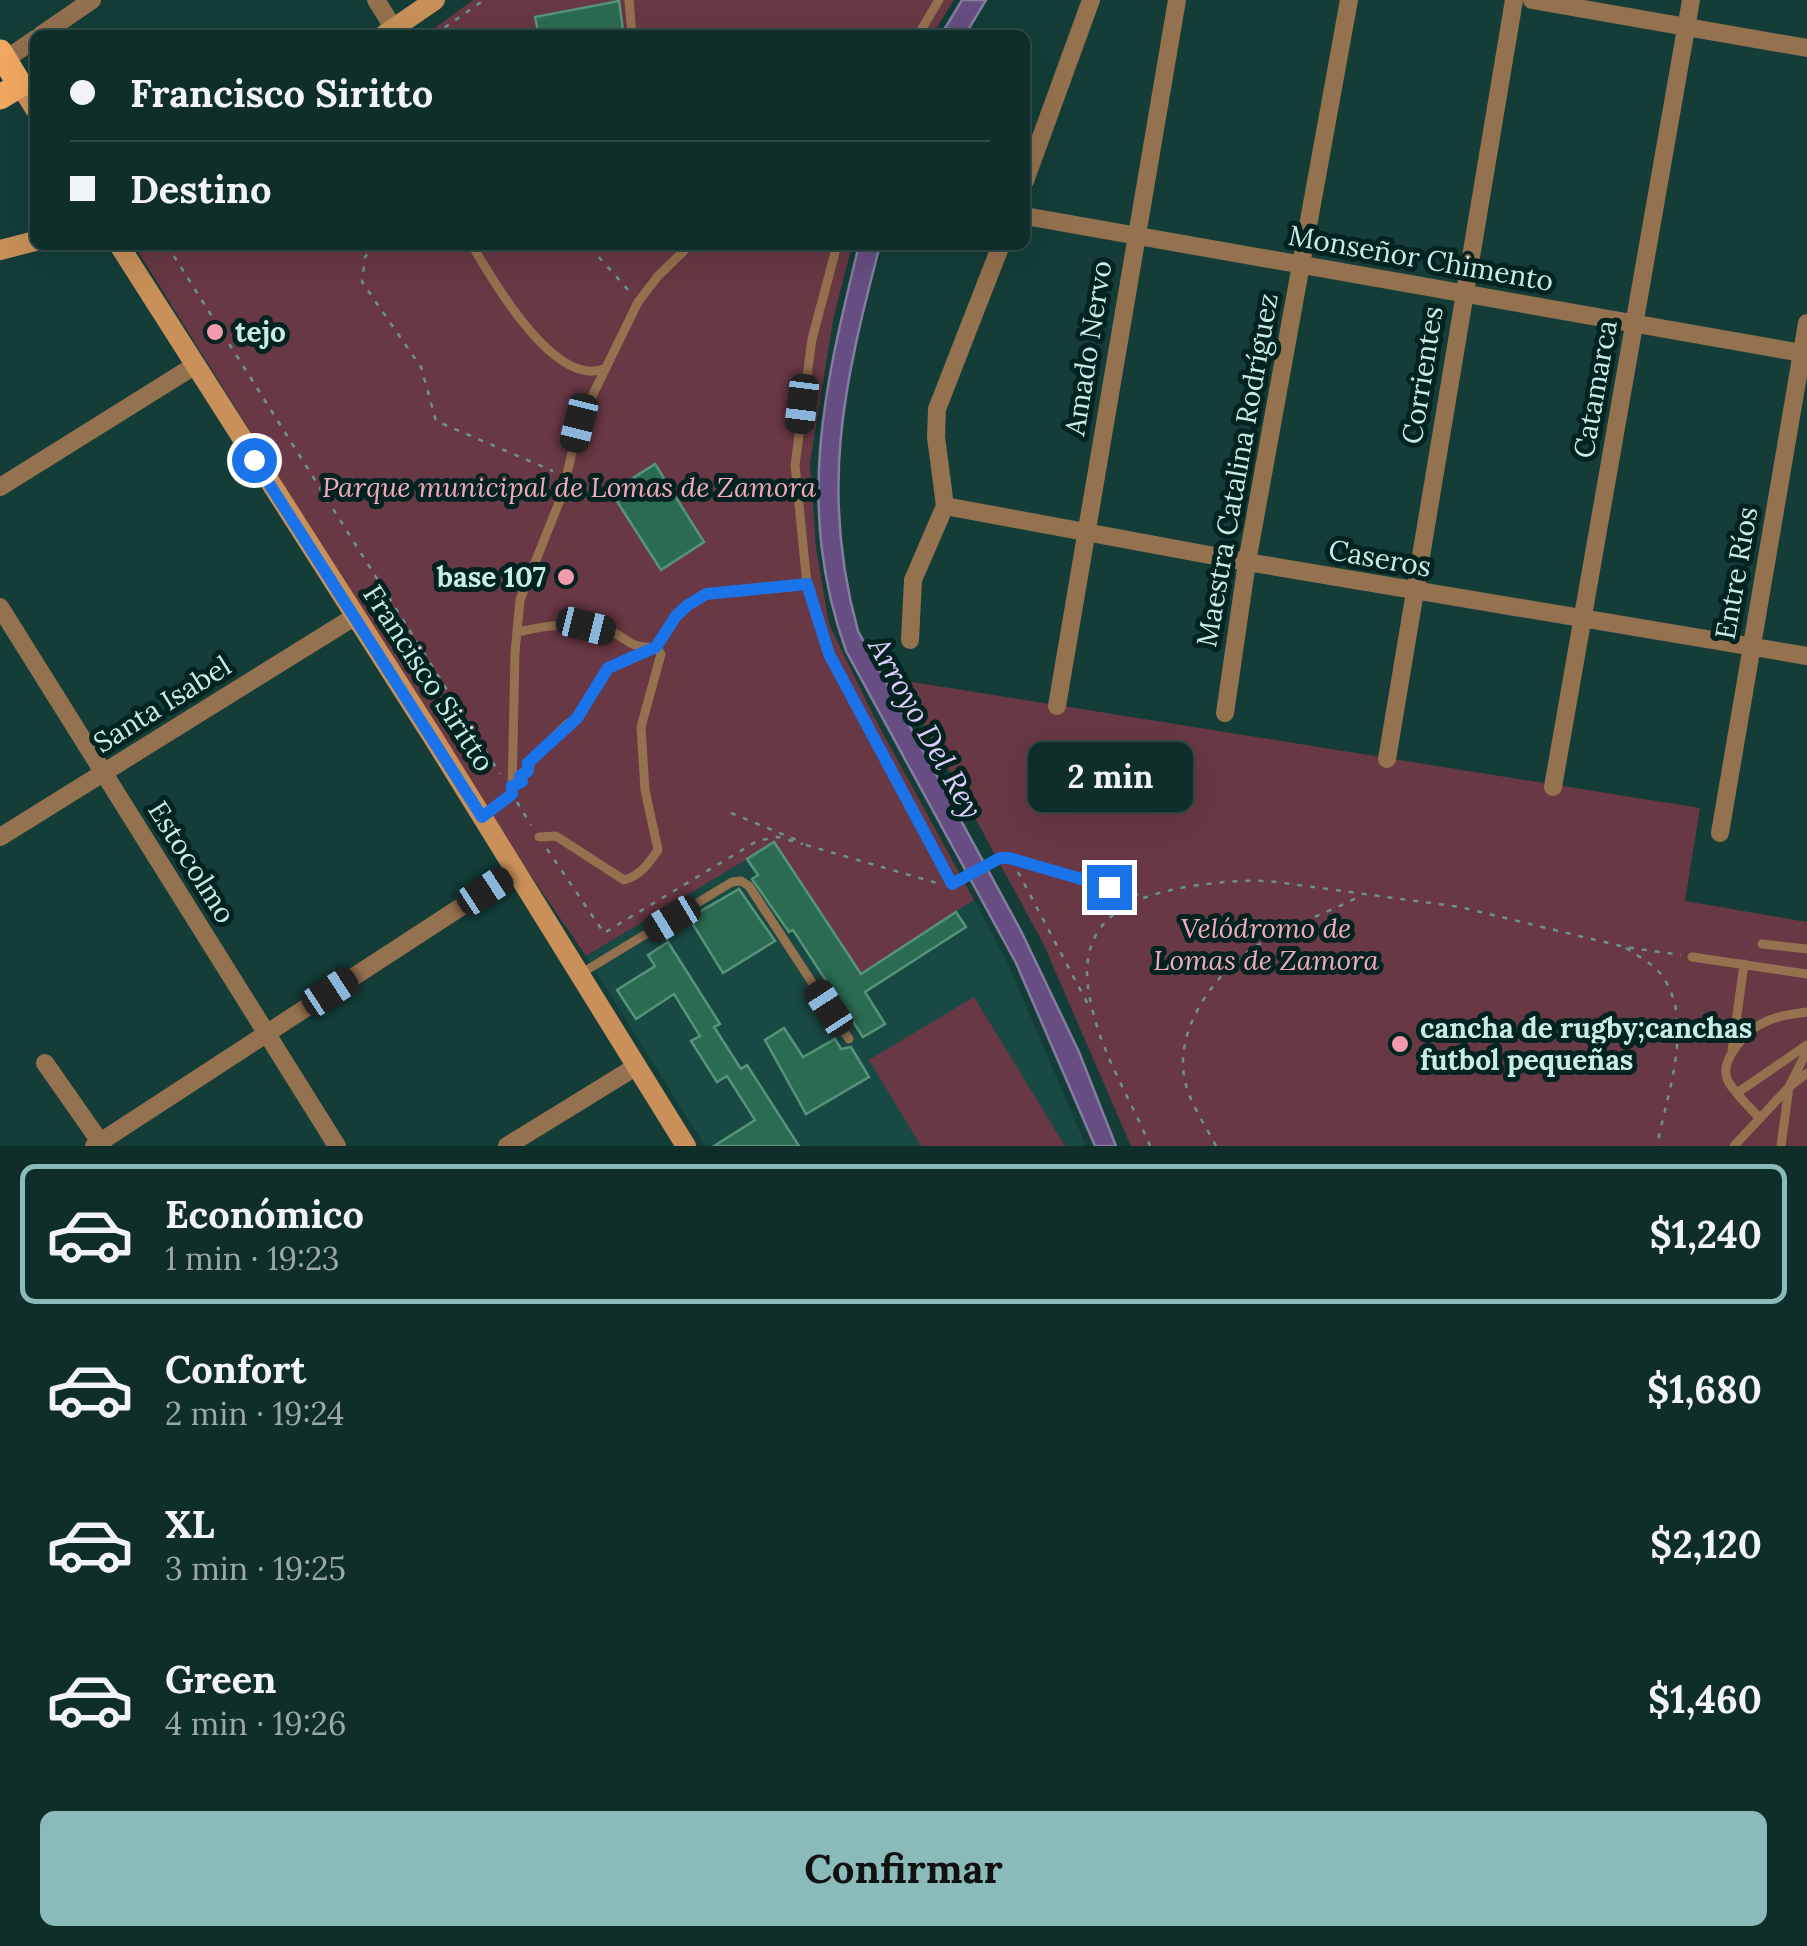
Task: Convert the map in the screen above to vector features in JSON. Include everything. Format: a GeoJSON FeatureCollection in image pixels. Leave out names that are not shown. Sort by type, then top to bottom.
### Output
{"type":"FeatureCollection","features":[{"type":"Feature","properties":{"kind":"main road"},"geometry":{"type":"LineString","coordinates":[[2,56],[10,91]]}},
{"type":"Feature","properties":{"kind":"street"},"geometry":{"type":"LineString","coordinates":[[48,30],[92,0]]}},
{"type":"Feature","properties":{"kind":"street"},"geometry":{"type":"LineString","coordinates":[[376,0],[391,30]]}},
{"type":"Feature","properties":{"kind":"street"},"geometry":{"type":"LineString","coordinates":[[396,30],[435,0]]}},
{"type":"Feature","properties":{"kind":"street"},"geometry":{"type":"LineString","coordinates":[[1030,167],[1091,0]]}},
{"type":"Feature","properties":{"kind":"street","name":"Amado Nervo"},"geometry":{"type":"LineString","coordinates":[[1057,706],[1177,0]]}},
{"type":"Feature","properties":{"kind":"street","name":"Maestra Catalina Rodríguez"},"geometry":{"type":"LineString","coordinates":[[1225,713],[1247,562],[1348,0]]}},
{"type":"Feature","properties":{"kind":"street","name":"Corrientes"},"geometry":{"type":"LineString","coordinates":[[1386,759],[1514,0]]}},
{"type":"Feature","properties":{"kind":"street"},"geometry":{"type":"LineString","coordinates":[[1532,0],[1807,48]]}},
{"type":"Feature","properties":{"kind":"street","name":"Catamarca"},"geometry":{"type":"LineString","coordinates":[[1553,787],[1691,0]]}},
{"type":"Feature","properties":{"kind":"street"},"geometry":{"type":"LineString","coordinates":[[2,56],[30,41]]}},
{"type":"Feature","properties":{"kind":"street","name":"Monseñor Chimento"},"geometry":{"type":"LineString","coordinates":[[1030,217],[1804,353]]}},
{"type":"Feature","properties":{"kind":"street"},"geometry":{"type":"LineString","coordinates":[[0,250],[30,242]]}},
{"type":"Feature","properties":{"kind":"street","name":"Francisco Siritto"},"geometry":{"type":"LineString","coordinates":[[122,250],[686,1146]]}},
{"type":"Feature","properties":{"kind":"street"},"geometry":{"type":"LineString","coordinates":[[910,640],[913,580],[945,506],[936,437],[937,408],[999,250]]}},
{"type":"Feature","properties":{"kind":"street","name":"Entre Ríos"},"geometry":{"type":"LineString","coordinates":[[1720,833],[1807,323]]}},
{"type":"Feature","properties":{"kind":"street"},"geometry":{"type":"LineString","coordinates":[[0,487],[194,366]]}},
{"type":"Feature","properties":{"kind":"street","name":"Caseros"},"geometry":{"type":"LineString","coordinates":[[945,506],[1414,592],[1807,656]]}},
{"type":"Feature","properties":{"kind":"street","name":"Estocolmo"},"geometry":{"type":"LineString","coordinates":[[0,607],[337,1146]]}},
{"type":"Feature","properties":{"kind":"street","name":"Santa Isabel"},"geometry":{"type":"LineString","coordinates":[[0,837],[354,617]]}},
{"type":"Feature","properties":{"kind":"street"},"geometry":{"type":"LineString","coordinates":[[46,1062],[99,1144],[516,871]]}},
{"type":"Feature","properties":{"kind":"street"},"geometry":{"type":"LineString","coordinates":[[507,1146],[637,1066]]}},
{"type":"Feature","properties":{"kind":"lane"},"geometry":{"type":"LineString","coordinates":[[629,0],[632,30]]}},
{"type":"Feature","properties":{"kind":"lane"},"geometry":{"type":"LineString","coordinates":[[921,30],[939,0]]}},
{"type":"Feature","properties":{"kind":"lane"},"geometry":{"type":"LineString","coordinates":[[475,250],[526,327],[546,347],[563,362],[586,372],[606,368]]}},
{"type":"Feature","properties":{"kind":"lane"},"geometry":{"type":"LineString","coordinates":[[512,790],[520,600],[566,477],[579,423],[638,302],[685,250]]}},
{"type":"Feature","properties":{"kind":"lane"},"geometry":{"type":"LineString","coordinates":[[836,250],[812,339],[795,466],[807,584],[829,654],[955,882],[1004,858],[1109,887]]}},
{"type":"Feature","properties":{"kind":"lane"},"geometry":{"type":"LineString","coordinates":[[482,817],[522,782],[520,776],[528,771],[528,763],[577,718],[608,668],[656,647],[676,616],[706,594],[807,584]]}},
{"type":"Feature","properties":{"kind":"lane"},"geometry":{"type":"LineString","coordinates":[[517,632],[554,624],[586,626],[614,632],[637,648],[656,647]]}},
{"type":"Feature","properties":{"kind":"lane"},"geometry":{"type":"LineString","coordinates":[[539,837],[556,836],[624,880],[633,878],[649,864],[658,850],[645,790],[641,727],[661,654],[656,647]]}},
{"type":"Feature","properties":{"kind":"lane"},"geometry":{"type":"LineString","coordinates":[[580,974],[732,882],[742,881],[750,886],[849,1038]]}},
{"type":"Feature","properties":{"kind":"lane"},"geometry":{"type":"LineString","coordinates":[[1762,944],[1807,949]]}},
{"type":"Feature","properties":{"kind":"lane"},"geometry":{"type":"LineString","coordinates":[[1692,957],[1807,974]]}},
{"type":"Feature","properties":{"kind":"lane"},"geometry":{"type":"LineString","coordinates":[[1744,964],[1726,1070],[1728,1081],[1759,1118]]}},
{"type":"Feature","properties":{"kind":"lane"},"geometry":{"type":"LineString","coordinates":[[1732,1052],[1758,1024],[1807,1012]]}},
{"type":"Feature","properties":{"kind":"lane"},"geometry":{"type":"LineString","coordinates":[[1738,1092],[1807,1048]]}},
{"type":"Feature","properties":{"kind":"lane"},"geometry":{"type":"LineString","coordinates":[[1781,1146],[1789,1087],[1807,1048]]}},
{"type":"Feature","properties":{"kind":"lane"},"geometry":{"type":"LineString","coordinates":[[1734,1146],[1807,1073]]}},
{"type":"Feature","properties":{"kind":"path"},"geometry":{"type":"LineString","coordinates":[[441,30],[484,0]]}},
{"type":"Feature","properties":{"kind":"path"},"geometry":{"type":"LineString","coordinates":[[170,250],[604,934],[757,841],[777,837],[929,882],[955,882]]}},
{"type":"Feature","properties":{"kind":"path"},"geometry":{"type":"LineString","coordinates":[[371,250],[365,257],[362,282],[421,366],[436,421],[566,477]]}},
{"type":"Feature","properties":{"kind":"path"},"geometry":{"type":"LineString","coordinates":[[596,250],[638,302]]}},
{"type":"Feature","properties":{"kind":"path"},"geometry":{"type":"LineString","coordinates":[[731,813],[803,844]]}},
{"type":"Feature","properties":{"kind":"path"},"geometry":{"type":"LineString","coordinates":[[1004,858],[1092,1013],[1150,1146]]}},
{"type":"Feature","properties":{"kind":"path"},"geometry":{"type":"LineString","coordinates":[[1092,1013],[1088,972],[1096,934],[1114,912],[1158,892],[1249,879],[1460,906],[1625,947],[1692,957]]}},
{"type":"Feature","properties":{"kind":"path"},"geometry":{"type":"LineString","coordinates":[[1109,887],[1144,897]]}},
{"type":"Feature","properties":{"kind":"path"},"geometry":{"type":"LineString","coordinates":[[1216,1146],[1184,1078],[1183,1048],[1197,1011],[1231,968],[1257,946],[1362,895]]}},
{"type":"Feature","properties":{"kind":"path"},"geometry":{"type":"LineString","coordinates":[[1625,947],[1662,976],[1676,1012],[1676,1051],[1656,1146]]}},
{"type":"Feature","properties":{"kind":"shaded area"},"geometry":{"type":"Polygon","coordinates":[[[962,0],[986,0],[968,30],[944,30],[962,0]]]}},
{"type":"Feature","properties":{"kind":"shaded area"},"geometry":{"type":"Polygon","coordinates":[[[858,250],[879,250],[847,391],[838,483],[846,580],[858,631],[1021,931],[1079,1052],[1116,1146],[1095,1146],[1016,963],[846,651],[830,598],[818,497],[820,448],[835,349],[858,250]]]}},
{"type":"Feature","properties":{"kind":"shaded area"},"geometry":{"type":"Polygon","coordinates":[[[774,842],[861,974],[974,900],[1007,962],[1086,1146],[705,1146],[586,956],[774,842]]]}},
{"type":"Feature","properties":{"kind":"green space"},"geometry":{"type":"Polygon","coordinates":[[[473,0],[954,0],[935,30],[432,30],[473,0]]]}},
{"type":"Feature","properties":{"kind":"green space","name":"Parque municipal de Lomas de Zamora"},"geometry":{"type":"Polygon","coordinates":[[[137,250],[851,250],[833,320],[810,463],[816,548],[829,624],[873,715],[974,900],[861,974],[747,859],[586,956],[488,813],[137,250]]]}},
{"type":"Feature","properties":{"kind":"green space","name":"Velódromo de Lomas de Zamora"},"geometry":{"type":"Polygon","coordinates":[[[900,680],[1700,808],[1685,901],[1807,922],[1807,1146],[1131,1146],[1043,943],[900,680]]]}},
{"type":"Feature","properties":{"kind":"green space"},"geometry":{"type":"Polygon","coordinates":[[[974,997],[1065,1146],[921,1146],[869,1060],[974,997]]]}},
{"type":"Feature","properties":{"kind":"building"},"geometry":{"type":"Polygon","coordinates":[[[619,1],[623,30],[538,30],[535,17],[619,1]]]}},
{"type":"Feature","properties":{"kind":"building"},"geometry":{"type":"Polygon","coordinates":[[[655,464],[704,542],[661,570],[611,492],[655,464]]]}},
{"type":"Feature","properties":{"kind":"building"},"geometry":{"type":"Polygon","coordinates":[[[774,842],[861,974],[956,912],[966,927],[865,992],[885,1024],[863,1037],[793,930],[789,932],[752,879],[758,875],[747,859],[774,842]]]}},
{"type":"Feature","properties":{"kind":"building"},"geometry":{"type":"Polygon","coordinates":[[[739,889],[775,941],[723,973],[689,918],[739,889]]]}},
{"type":"Feature","properties":{"kind":"building"},"geometry":{"type":"Polygon","coordinates":[[[668,942],[720,1024],[714,1027],[741,1069],[747,1065],[799,1146],[714,1146],[755,1120],[727,1076],[717,1082],[691,1041],[700,1036],[674,994],[636,1019],[617,990],[655,966],[648,955],[668,942]]]}},
{"type":"Feature","properties":{"kind":"building"},"geometry":{"type":"Polygon","coordinates":[[[784,1028],[803,1057],[835,1039],[841,1049],[851,1047],[869,1077],[806,1114],[765,1040],[784,1028]]]}},
{"type":"Feature","properties":{"kind":"place","name":"tejo"},"geometry":{"type":"Point","coordinates":[215,332]}},
{"type":"Feature","properties":{"kind":"place","name":"base 107"},"geometry":{"type":"Point","coordinates":[566,577]}},
{"type":"Feature","properties":{"kind":"place","name":"cancha de rugby;canchas futbol pequeñas"},"geometry":{"type":"Point","coordinates":[1400,1044]}},
{"type":"Feature","properties":{"kind":"route"},"geometry":{"type":"LineString","coordinates":[[254,460],[482,817],[512,794],[512,786],[522,782],[520,776],[528,771],[528,763],[577,718],[608,668],[656,647],[688,605],[706,594],[807,584],[829,654],[952,884],[1000,858],[1009,858],[1109,887]]}},
{"type":"Feature","properties":{"kind":"water label","name":"Arroyo Del Rey"},"geometry":{"type":"Point","coordinates":[925,728]}}]}
